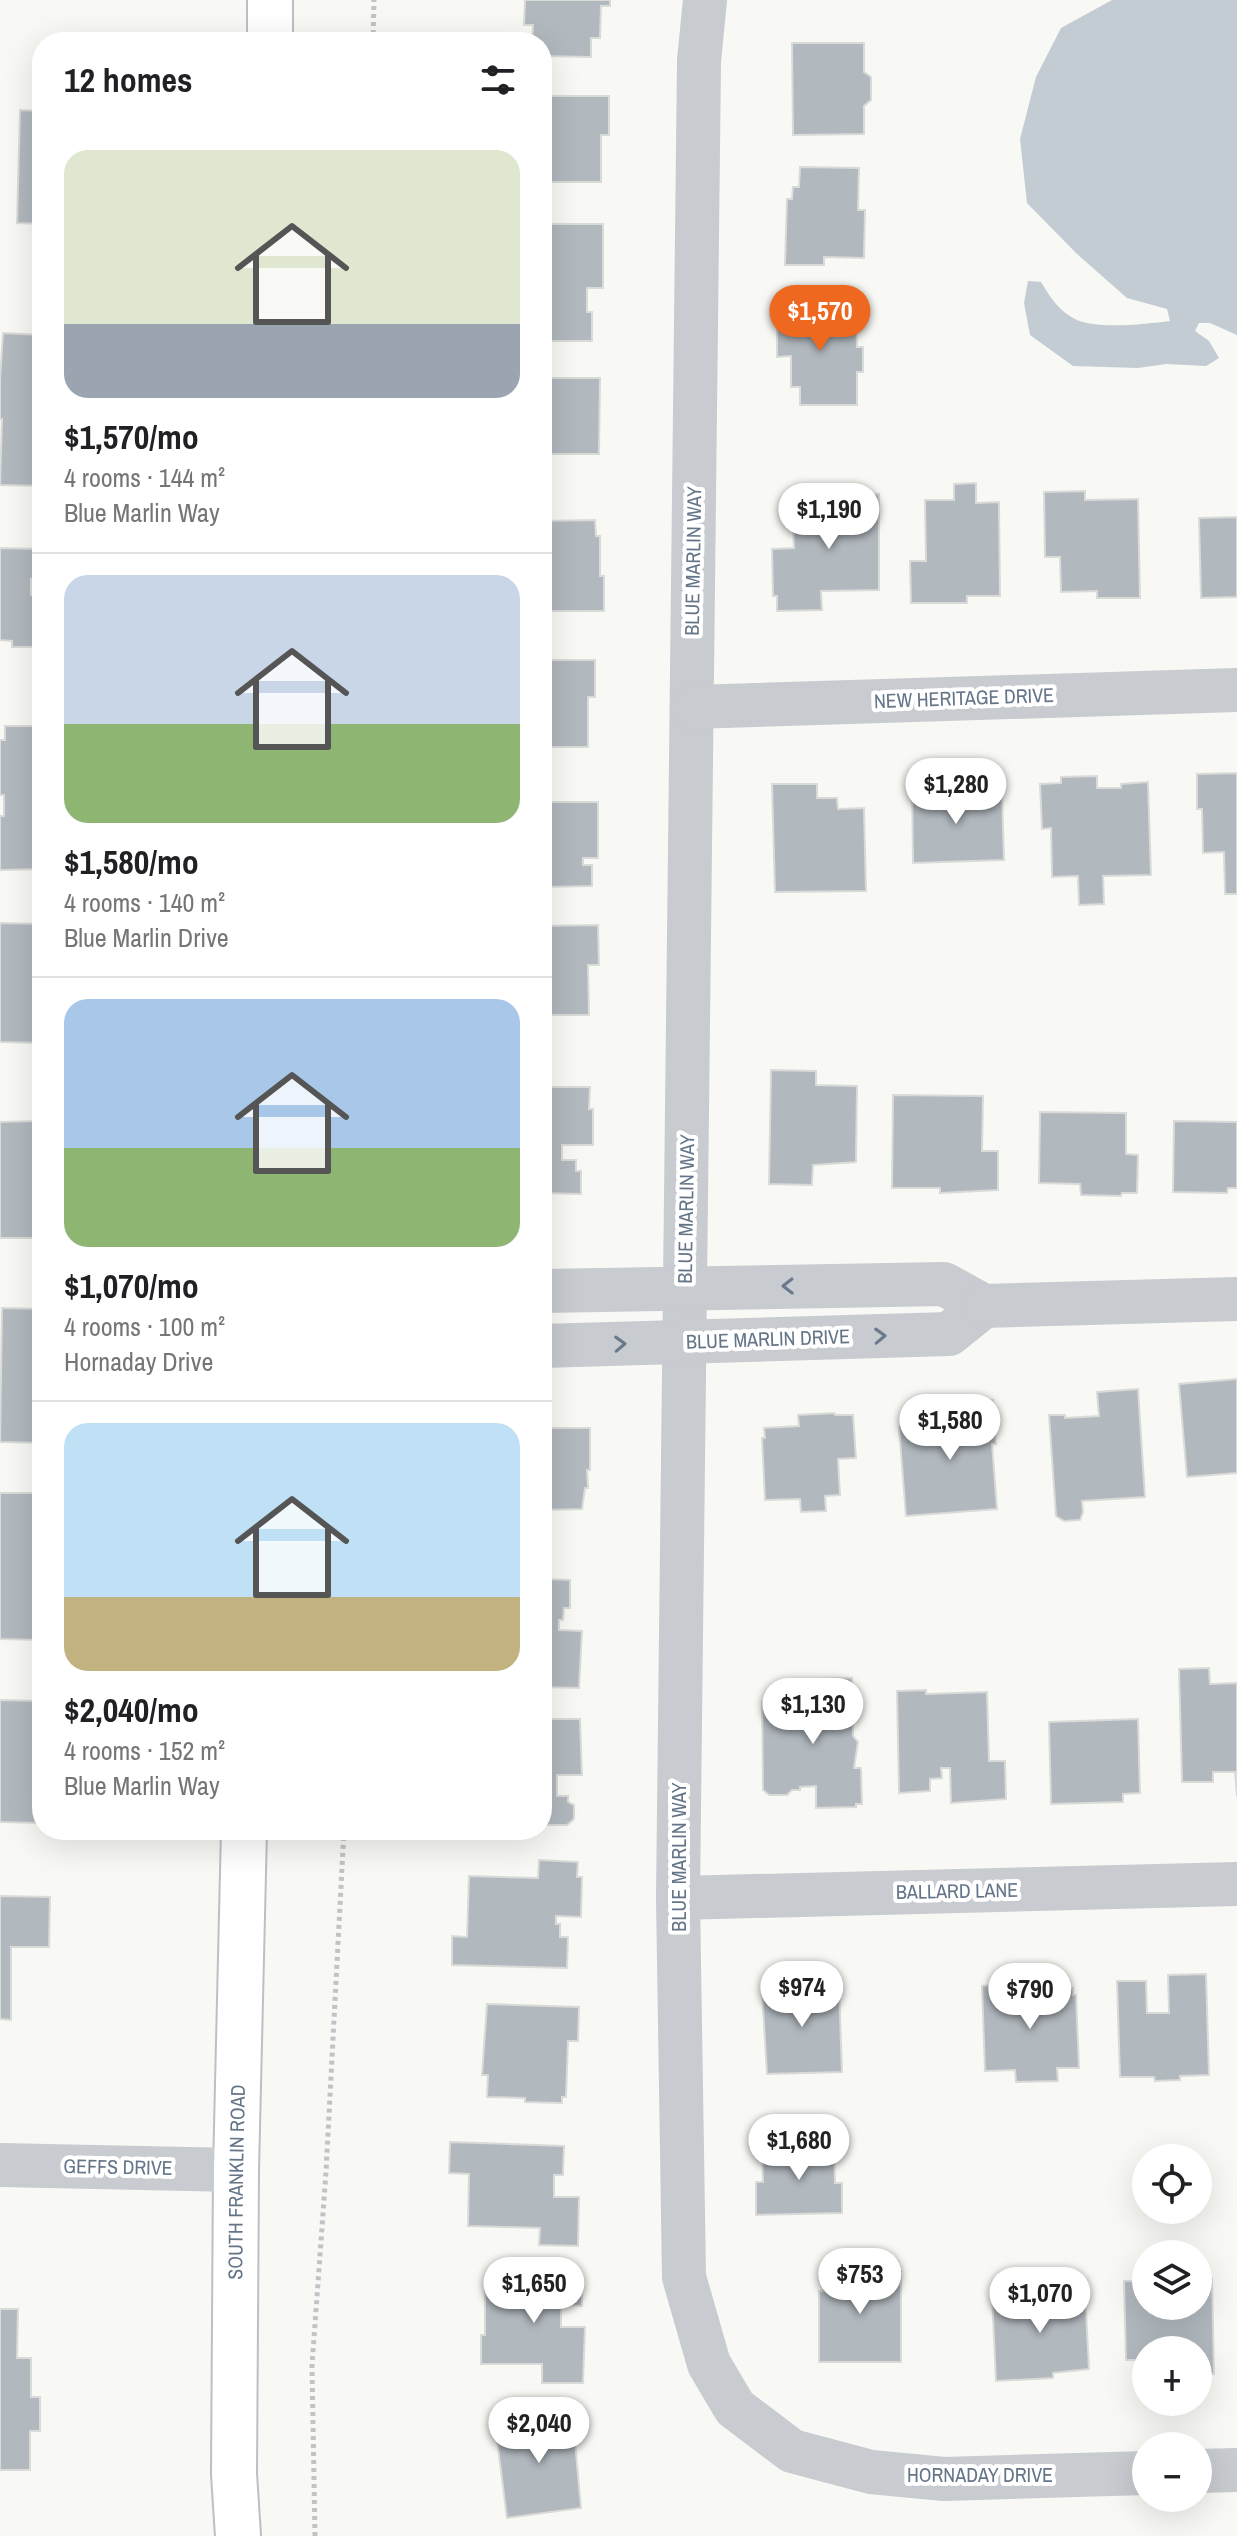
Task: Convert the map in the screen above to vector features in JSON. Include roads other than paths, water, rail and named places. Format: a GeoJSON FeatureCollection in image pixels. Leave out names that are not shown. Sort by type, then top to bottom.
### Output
{"type":"FeatureCollection","features":[{"type":"Feature","properties":{"kind":"main road"},"geometry":{"type":"LineString","coordinates":[[270,0],[270,32]]}},
{"type":"Feature","properties":{"kind":"main road","name":"SOUTH FRANKLIN ROAD"},"geometry":{"type":"LineString","coordinates":[[238,2536],[234,2474],[236,2170],[244,1840]]}},
{"type":"Feature","properties":{"kind":"street","name":"BLUE MARLIN WAY"},"geometry":{"type":"LineString","coordinates":[[705,0],[699,61],[678,1898],[684,2277],[709,2364],[735,2408]]}},
{"type":"Feature","properties":{"kind":"street","name":"NEW HERITAGE DRIVE"},"geometry":{"type":"LineString","coordinates":[[692,707],[1237,690]]}},
{"type":"Feature","properties":{"kind":"street"},"geometry":{"type":"LineString","coordinates":[[552,1291],[944,1284],[984,1306],[1237,1299]]}},
{"type":"Feature","properties":{"kind":"street","name":"BLUE MARLIN DRIVE"},"geometry":{"type":"LineString","coordinates":[[552,1346],[949,1334],[984,1306]]}},
{"type":"Feature","properties":{"kind":"street","name":"BALLARD LANE"},"geometry":{"type":"LineString","coordinates":[[678,1898],[1237,1884]]}},
{"type":"Feature","properties":{"kind":"street","name":"GEFFS DRIVE"},"geometry":{"type":"LineString","coordinates":[[0,2165],[236,2170]]}},
{"type":"Feature","properties":{"kind":"street","name":"HORNADAY DRIVE"},"geometry":{"type":"LineString","coordinates":[[735,2408],[792,2451],[871,2472],[944,2479],[1132,2473]]}},
{"type":"Feature","properties":{"kind":"street"},"geometry":{"type":"LineString","coordinates":[[1212,2471],[1237,2470]]}}]}
